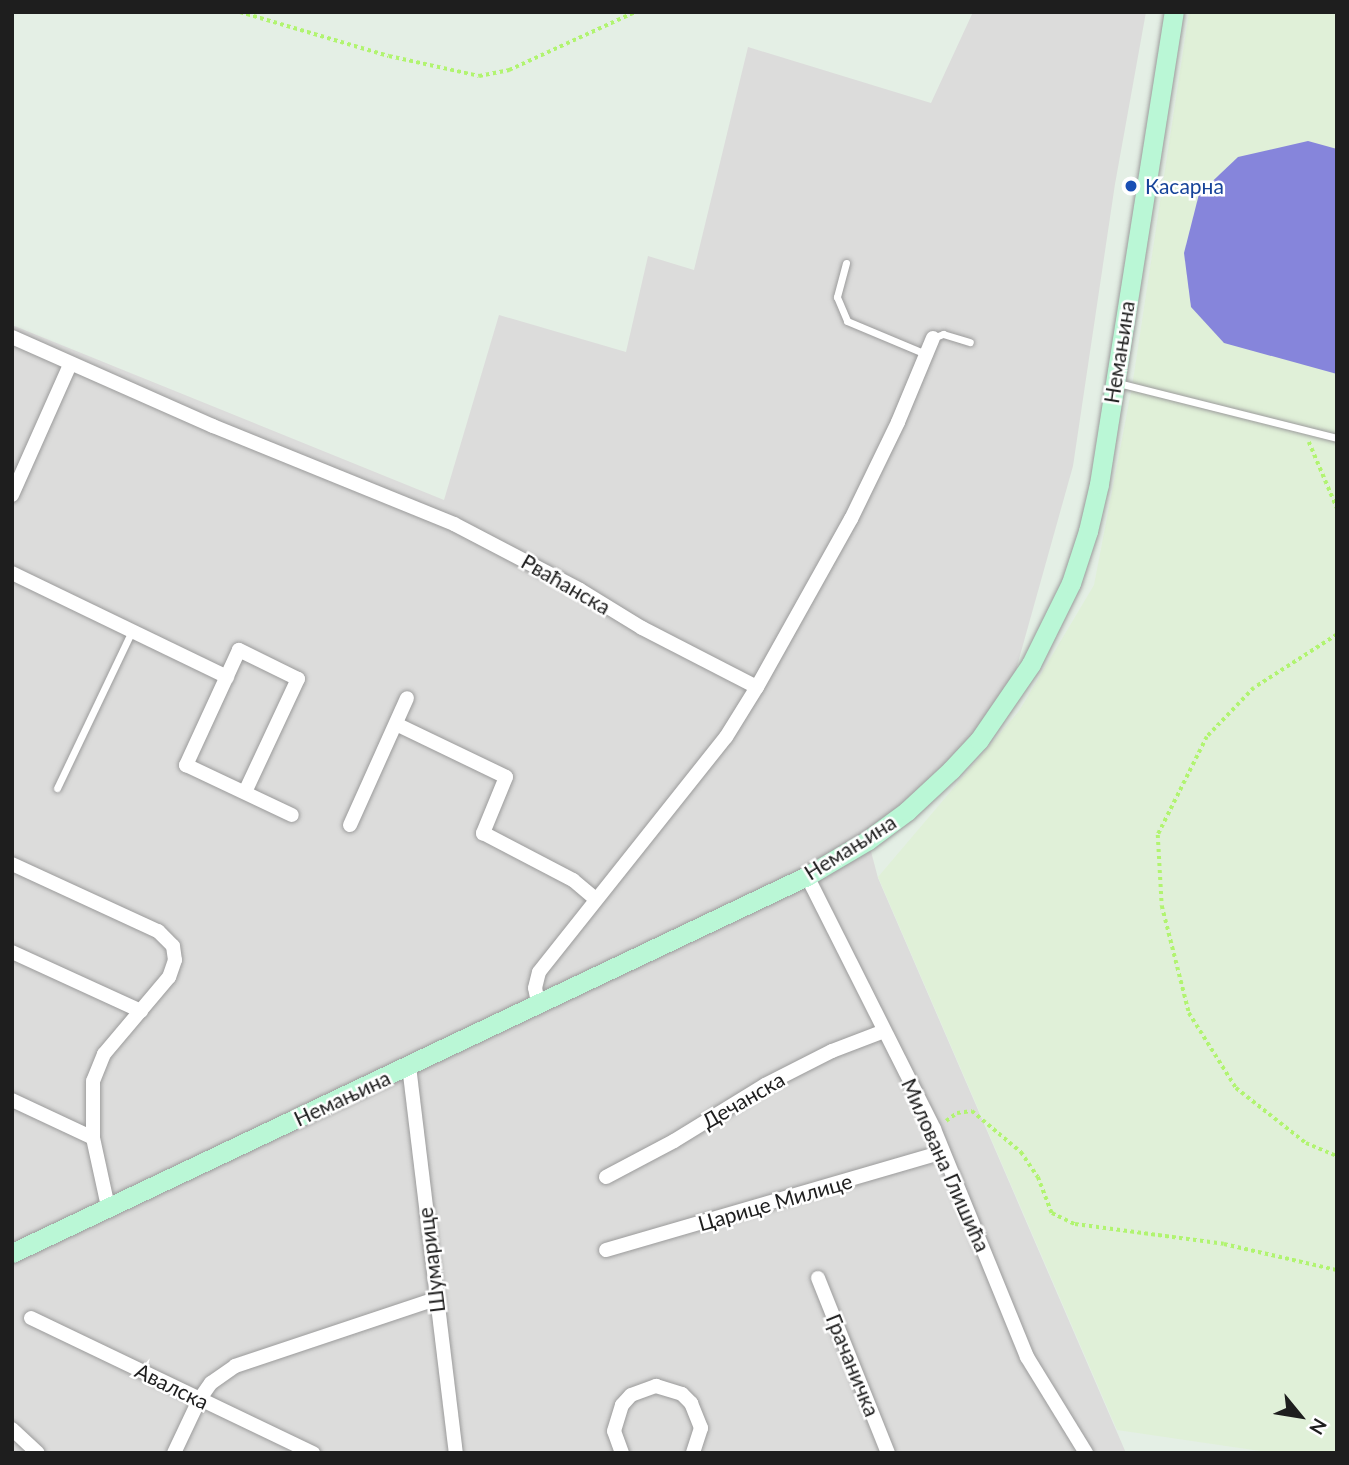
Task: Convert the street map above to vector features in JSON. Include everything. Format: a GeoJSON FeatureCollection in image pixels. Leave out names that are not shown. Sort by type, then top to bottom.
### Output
{"type":"FeatureCollection","features":[{"type":"Feature","properties":{"kind":"street","name":"Немањина"},"geometry":{"type":"LineString","coordinates":[[12,1253],[807,876],[868,840],[928,793],[979,740],[1031,664],[1054,620],[1081,556],[1099,484],[1174,12]]}},
{"type":"Feature","properties":{"kind":"street","name":"Рваћанска"},"geometry":{"type":"LineString","coordinates":[[12,337],[70,365],[454,524],[580,590],[642,628],[757,687]]}},
{"type":"Feature","properties":{"kind":"street"},"geometry":{"type":"LineString","coordinates":[[538,1003],[535,988],[539,972],[726,737],[757,687],[851,519],[933,338]]}},
{"type":"Feature","properties":{"kind":"street"},"geometry":{"type":"LineString","coordinates":[[12,495],[70,365]]}},
{"type":"Feature","properties":{"kind":"street"},"geometry":{"type":"LineString","coordinates":[[12,573],[227,677]]}},
{"type":"Feature","properties":{"kind":"street"},"geometry":{"type":"LineString","coordinates":[[245,792],[298,679],[239,650],[186,765],[292,815]]}},
{"type":"Feature","properties":{"kind":"street"},"geometry":{"type":"LineString","coordinates":[[350,825],[408,698]]}},
{"type":"Feature","properties":{"kind":"street"},"geometry":{"type":"LineString","coordinates":[[396,724],[506,777],[483,833],[573,880],[596,899]]}},
{"type":"Feature","properties":{"kind":"street"},"geometry":{"type":"LineString","coordinates":[[12,863],[158,931],[170,941],[175,960],[169,976],[96,1068],[91,1107],[93,1138],[108,1207]]}},
{"type":"Feature","properties":{"kind":"street","name":"Милована Глишића"},"geometry":{"type":"LineString","coordinates":[[807,876],[934,1129],[1027,1357],[1086,1453]]}},
{"type":"Feature","properties":{"kind":"street"},"geometry":{"type":"LineString","coordinates":[[12,952],[141,1011]]}},
{"type":"Feature","properties":{"kind":"street","name":"Дечанска"},"geometry":{"type":"LineString","coordinates":[[606,1177],[674,1141],[765,1085],[832,1051],[884,1031]]}},
{"type":"Feature","properties":{"kind":"street","name":"Шумарице"},"geometry":{"type":"LineString","coordinates":[[409,1066],[435,1299],[456,1453]]}},
{"type":"Feature","properties":{"kind":"street"},"geometry":{"type":"LineString","coordinates":[[12,1100],[93,1138]]}},
{"type":"Feature","properties":{"kind":"street","name":"Царице Милице"},"geometry":{"type":"LineString","coordinates":[[606,1250],[943,1152]]}},
{"type":"Feature","properties":{"kind":"street","name":"Грачаничка"},"geometry":{"type":"LineString","coordinates":[[818,1278],[888,1453]]}},
{"type":"Feature","properties":{"kind":"street"},"geometry":{"type":"LineString","coordinates":[[174,1453],[199,1400],[217,1377],[246,1360],[435,1299]]}},
{"type":"Feature","properties":{"kind":"street","name":"Авалска"},"geometry":{"type":"LineString","coordinates":[[31,1318],[313,1453]]}},
{"type":"Feature","properties":{"kind":"street"},"geometry":{"type":"LineString","coordinates":[[621,1453],[614,1431],[622,1405],[631,1395],[656,1386],[682,1394],[691,1403],[701,1428],[694,1453]]}},
{"type":"Feature","properties":{"kind":"street"},"geometry":{"type":"LineString","coordinates":[[12,1429],[38,1453]]}},
{"type":"Feature","properties":{"kind":"lane"},"geometry":{"type":"LineString","coordinates":[[846,263],[837,297],[847,321],[926,355]]}},
{"type":"Feature","properties":{"kind":"lane"},"geometry":{"type":"LineString","coordinates":[[933,338],[943,334],[970,342]]}},
{"type":"Feature","properties":{"kind":"lane"},"geometry":{"type":"LineString","coordinates":[[1114,382],[1337,438]]}},
{"type":"Feature","properties":{"kind":"lane"},"geometry":{"type":"LineString","coordinates":[[57,788],[132,631]]}},
{"type":"Feature","properties":{"kind":"path"},"geometry":{"type":"LineString","coordinates":[[240,12],[389,56],[479,76],[509,71],[635,12]]}},
{"type":"Feature","properties":{"kind":"path"},"geometry":{"type":"LineString","coordinates":[[1304,430],[1332,490],[1337,508]]}},
{"type":"Feature","properties":{"kind":"path"},"geometry":{"type":"LineString","coordinates":[[1337,635],[1254,688],[1207,737],[1158,835],[1162,906],[1189,1013],[1236,1088],[1306,1143],[1337,1156]]}},
{"type":"Feature","properties":{"kind":"path"},"geometry":{"type":"LineString","coordinates":[[934,1129],[957,1113],[972,1111],[1021,1152],[1038,1177],[1052,1213],[1075,1224],[1224,1244],[1337,1270]]}},
{"type":"Feature","properties":{"kind":"shaded area"},"geometry":{"type":"Polygon","coordinates":[[[973,12],[1146,12],[1115,184],[1073,466],[1007,702],[868,840],[878,878],[1126,1453],[12,1453],[12,325],[444,500],[499,315],[626,352],[648,256],[694,270],[748,47],[931,103],[973,12]]]}},
{"type":"Feature","properties":{"kind":"shaded area"},"geometry":{"type":"Polygon","coordinates":[[[1189,12],[1337,12],[1337,1453],[1273,1453],[1117,1430],[878,877],[1019,711],[1094,585],[1132,387],[1189,12]]]}},
{"type":"Feature","properties":{"kind":"shaded area"},"geometry":{"type":"Polygon","coordinates":[[[1308,141],[1337,149],[1337,374],[1224,343],[1191,307],[1184,253],[1199,194],[1238,157],[1308,141]]]}},
{"type":"Feature","properties":{"kind":"place","name":"Касарна"},"geometry":{"type":"Point","coordinates":[1131,186]}}]}
